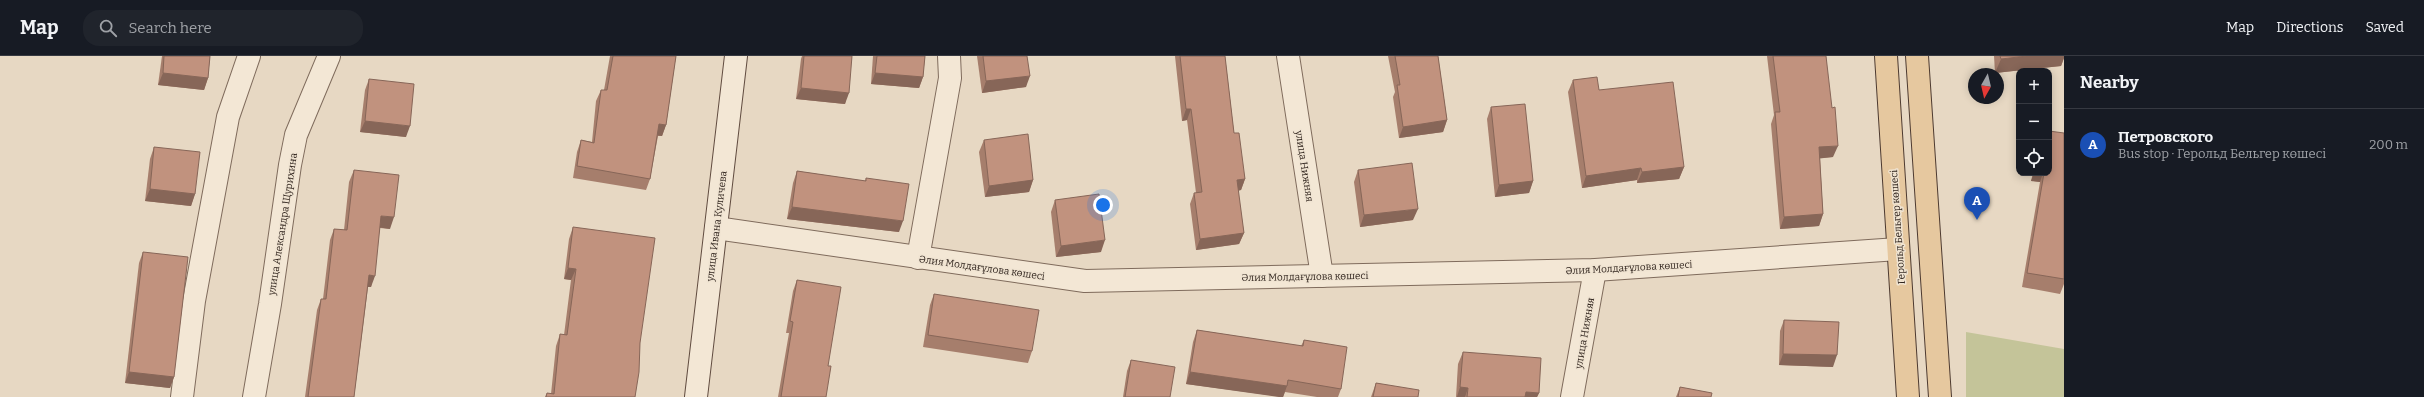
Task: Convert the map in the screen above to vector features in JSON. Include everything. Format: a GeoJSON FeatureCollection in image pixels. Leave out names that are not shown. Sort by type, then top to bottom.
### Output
{"type":"FeatureCollection","features":[{"type":"Feature","properties":{"kind":"main road","name":"Герольд Бельгер көшесі"},"geometry":{"type":"LineString","coordinates":[[1886,56],[1908,397]]}},
{"type":"Feature","properties":{"kind":"main road"},"geometry":{"type":"LineString","coordinates":[[1917,56],[1940,397]]}},
{"type":"Feature","properties":{"kind":"street"},"geometry":{"type":"LineString","coordinates":[[182,397],[194,301],[228,117],[249,56]]}},
{"type":"Feature","properties":{"kind":"street","name":"улица Александра Щурихина"},"geometry":{"type":"LineString","coordinates":[[254,397],[296,135],[329,56]]}},
{"type":"Feature","properties":{"kind":"street","name":"улица Ивана Куличева"},"geometry":{"type":"LineString","coordinates":[[696,397],[736,56]]}},
{"type":"Feature","properties":{"kind":"street"},"geometry":{"type":"LineString","coordinates":[[918,258],[950,78],[949,56]]}},
{"type":"Feature","properties":{"kind":"street","name":"улица Нижняя"},"geometry":{"type":"LineString","coordinates":[[1288,56],[1322,276]]}},
{"type":"Feature","properties":{"kind":"street","name":"Әлия Молдағұлова көшесі"},"geometry":{"type":"LineString","coordinates":[[716,228],[1085,281],[1595,270],[1898,249]]}},
{"type":"Feature","properties":{"kind":"street","name":"улица Нижняя"},"geometry":{"type":"LineString","coordinates":[[1572,397],[1595,270]]}},
{"type":"Feature","properties":{"kind":"green space"},"geometry":{"type":"Polygon","coordinates":[[[1966,332],[2064,349],[2064,397],[1966,397],[1966,332]]]}},
{"type":"Feature","properties":{"kind":"building"},"geometry":{"type":"Polygon","coordinates":[[[164,56],[210,56],[208,78],[163,73],[164,56]]]}},
{"type":"Feature","properties":{"kind":"building"},"geometry":{"type":"Polygon","coordinates":[[[613,56],[676,56],[666,125],[659,124],[650,179],[577,166],[581,140],[594,143],[601,90],[607,90],[613,56]]]}},
{"type":"Feature","properties":{"kind":"building"},"geometry":{"type":"Polygon","coordinates":[[[804,56],[852,56],[849,93],[801,88],[804,56]]]}},
{"type":"Feature","properties":{"kind":"building"},"geometry":{"type":"Polygon","coordinates":[[[877,56],[925,56],[923,77],[875,73],[877,56]]]}},
{"type":"Feature","properties":{"kind":"building"},"geometry":{"type":"Polygon","coordinates":[[[983,56],[1027,56],[1030,76],[986,81],[983,56]]]}},
{"type":"Feature","properties":{"kind":"building"},"geometry":{"type":"Polygon","coordinates":[[[1180,56],[1225,56],[1234,133],[1239,133],[1245,179],[1237,180],[1244,233],[1200,239],[1194,193],[1202,192],[1191,109],[1186,109],[1180,56]]]}},
{"type":"Feature","properties":{"kind":"building"},"geometry":{"type":"Polygon","coordinates":[[[1395,56],[1438,56],[1447,120],[1403,127],[1397,85],[1400,85],[1395,56]]]}},
{"type":"Feature","properties":{"kind":"building"},"geometry":{"type":"Polygon","coordinates":[[[1773,56],[1826,56],[1832,108],[1835,107],[1838,146],[1819,147],[1823,214],[1784,217],[1775,112],[1780,112],[1773,56]]]}},
{"type":"Feature","properties":{"kind":"building"},"geometry":{"type":"Polygon","coordinates":[[[2000,56],[2027,56],[2001,59],[2000,56]]]}},
{"type":"Feature","properties":{"kind":"building"},"geometry":{"type":"Polygon","coordinates":[[[1597,77],[1599,90],[1673,82],[1684,167],[1642,172],[1641,168],[1586,176],[1573,80],[1597,77]]]}},
{"type":"Feature","properties":{"kind":"building"},"geometry":{"type":"Polygon","coordinates":[[[369,79],[414,84],[410,126],[365,121],[369,79]]]}},
{"type":"Feature","properties":{"kind":"building"},"geometry":{"type":"Polygon","coordinates":[[[1525,104],[1533,181],[1499,185],[1491,107],[1525,104]]]}},
{"type":"Feature","properties":{"kind":"building"},"geometry":{"type":"Polygon","coordinates":[[[2052,131],[2064,133],[2064,279],[2027,273],[2043,176],[2052,176],[2052,131]]]}},
{"type":"Feature","properties":{"kind":"building"},"geometry":{"type":"Polygon","coordinates":[[[1028,134],[1033,180],[989,186],[984,140],[1028,134]]]}},
{"type":"Feature","properties":{"kind":"building"},"geometry":{"type":"Polygon","coordinates":[[[154,147],[200,152],[195,194],[150,189],[154,147]]]}},
{"type":"Feature","properties":{"kind":"building"},"geometry":{"type":"Polygon","coordinates":[[[1412,163],[1418,209],[1364,215],[1358,170],[1412,163]]]}},
{"type":"Feature","properties":{"kind":"building"},"geometry":{"type":"Polygon","coordinates":[[[354,170],[399,175],[394,217],[381,216],[375,276],[369,275],[354,397],[308,397],[321,299],[326,299],[334,229],[347,230],[354,170]]]}},
{"type":"Feature","properties":{"kind":"building"},"geometry":{"type":"Polygon","coordinates":[[[797,171],[866,181],[866,178],[909,184],[903,221],[792,207],[797,171]]]}},
{"type":"Feature","properties":{"kind":"building"},"geometry":{"type":"Polygon","coordinates":[[[1099,194],[1105,240],[1061,246],[1055,200],[1099,194]]]}},
{"type":"Feature","properties":{"kind":"building"},"geometry":{"type":"Polygon","coordinates":[[[573,227],[655,238],[640,343],[639,372],[635,397],[546,397],[547,393],[554,394],[560,334],[567,335],[576,269],[568,268],[573,227]]]}},
{"type":"Feature","properties":{"kind":"building"},"geometry":{"type":"Polygon","coordinates":[[[143,252],[188,257],[174,377],[129,372],[143,252]]]}},
{"type":"Feature","properties":{"kind":"building"},"geometry":{"type":"Polygon","coordinates":[[[797,280],[841,287],[828,366],[831,366],[826,397],[781,397],[793,322],[790,321],[797,280]]]}},
{"type":"Feature","properties":{"kind":"building"},"geometry":{"type":"Polygon","coordinates":[[[934,294],[1039,310],[1032,351],[928,335],[934,294]]]}},
{"type":"Feature","properties":{"kind":"building"},"geometry":{"type":"Polygon","coordinates":[[[1784,320],[1839,322],[1837,355],[1783,354],[1784,320]]]}},
{"type":"Feature","properties":{"kind":"building"},"geometry":{"type":"Polygon","coordinates":[[[1197,330],[1303,346],[1304,340],[1347,347],[1341,389],[1288,380],[1287,386],[1190,372],[1197,330]]]}},
{"type":"Feature","properties":{"kind":"building"},"geometry":{"type":"Polygon","coordinates":[[[1463,352],[1541,358],[1539,393],[1526,392],[1525,397],[1467,397],[1468,388],[1460,387],[1463,352]]]}},
{"type":"Feature","properties":{"kind":"building"},"geometry":{"type":"Polygon","coordinates":[[[1131,360],[1175,367],[1170,397],[1125,397],[1131,360]]]}},
{"type":"Feature","properties":{"kind":"building"},"geometry":{"type":"Polygon","coordinates":[[[1376,383],[1419,390],[1418,397],[1373,397],[1376,383]]]}},
{"type":"Feature","properties":{"kind":"building"},"geometry":{"type":"Polygon","coordinates":[[[1680,387],[1712,393],[1711,397],[1678,397],[1680,387]]]}},
{"type":"Feature","properties":{"kind":"place","name":"Петровского"},"geometry":{"type":"Point","coordinates":[1977,220]}}]}
